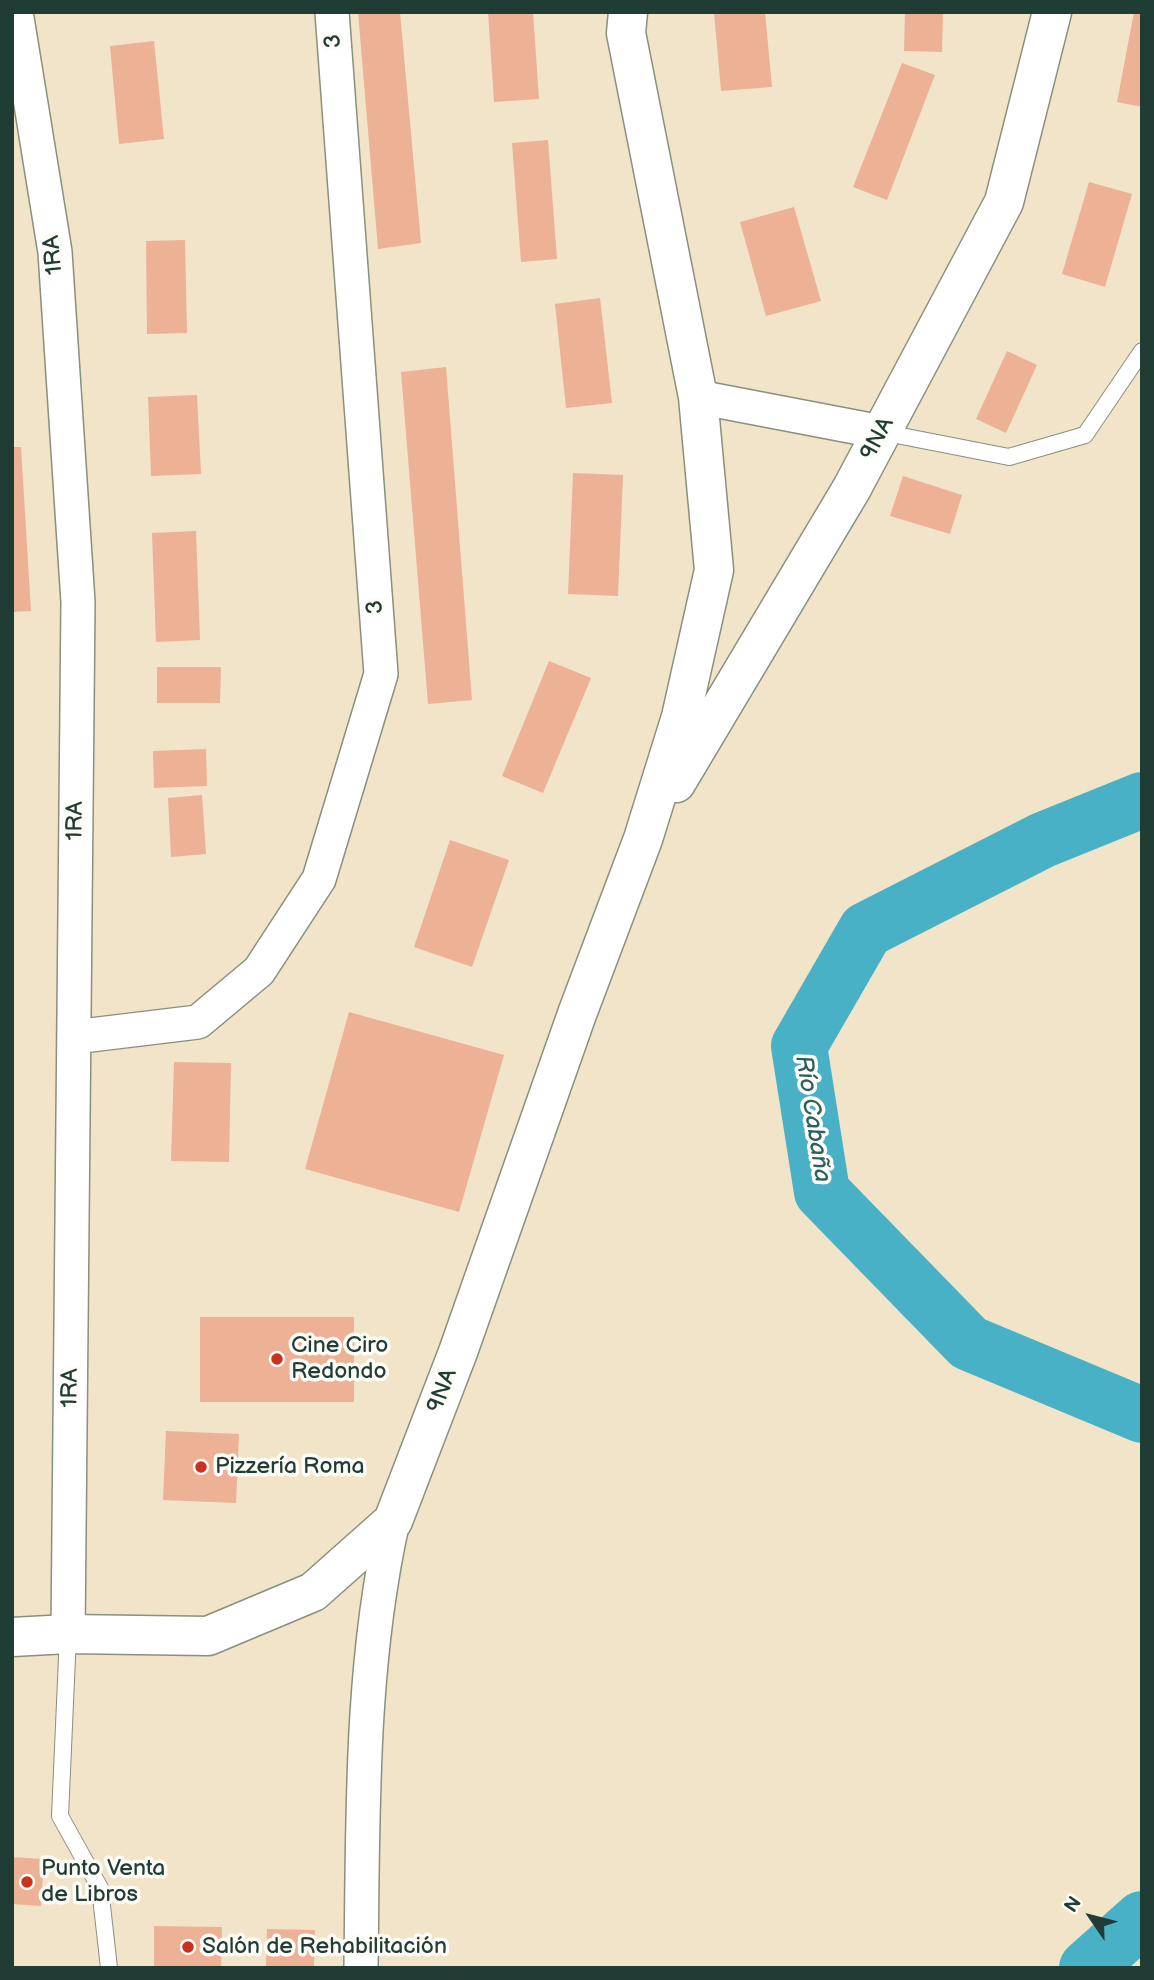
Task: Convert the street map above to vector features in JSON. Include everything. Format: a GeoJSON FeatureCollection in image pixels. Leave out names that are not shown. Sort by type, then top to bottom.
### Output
{"type":"FeatureCollection","features":[{"type":"Feature","properties":{"kind":"street","name":"1RA"},"geometry":{"type":"LineString","coordinates":[[16,12],[55,252],[78,602],[68,1634]]}},
{"type":"Feature","properties":{"kind":"street","name":"3"},"geometry":{"type":"LineString","coordinates":[[74,1037],[198,1022],[259,971],[319,879],[382,674],[332,12]]}},
{"type":"Feature","properties":{"kind":"street","name":"9NA"},"geometry":{"type":"LineString","coordinates":[[361,1968],[364,1786],[380,1580],[393,1521],[458,1352],[577,1014],[643,839],[681,717],[714,570],[698,397],[626,33],[628,12]]}},
{"type":"Feature","properties":{"kind":"street","name":"9NA"},"geometry":{"type":"LineString","coordinates":[[643,839],[852,488],[1004,202],[1052,12]]}},
{"type":"Feature","properties":{"kind":"street"},"geometry":{"type":"LineString","coordinates":[[698,397],[881,432]]}},
{"type":"Feature","properties":{"kind":"street"},"geometry":{"type":"LineString","coordinates":[[12,1637],[68,1634],[208,1636],[313,1592],[393,1521]]}},
{"type":"Feature","properties":{"kind":"lane"},"geometry":{"type":"LineString","coordinates":[[881,432],[1009,457],[1085,435],[1142,351]]}},
{"type":"Feature","properties":{"kind":"lane"},"geometry":{"type":"LineString","coordinates":[[68,1634],[60,1816],[100,1888],[109,1968]]}},
{"type":"Feature","properties":{"kind":"building"},"geometry":{"type":"Polygon","coordinates":[[[358,12],[400,12],[421,243],[378,249],[358,12]]]}},
{"type":"Feature","properties":{"kind":"building"},"geometry":{"type":"Polygon","coordinates":[[[488,12],[533,12],[539,99],[494,102],[488,12]]]}},
{"type":"Feature","properties":{"kind":"building"},"geometry":{"type":"Polygon","coordinates":[[[714,12],[765,12],[772,87],[721,91],[714,12]]]}},
{"type":"Feature","properties":{"kind":"building"},"geometry":{"type":"Polygon","coordinates":[[[905,12],[943,12],[942,52],[904,51],[905,12]]]}},
{"type":"Feature","properties":{"kind":"building"},"geometry":{"type":"Polygon","coordinates":[[[1134,12],[1142,12],[1142,107],[1117,102],[1134,12]]]}},
{"type":"Feature","properties":{"kind":"building"},"geometry":{"type":"Polygon","coordinates":[[[154,41],[164,139],[119,144],[110,46],[154,41]]]}},
{"type":"Feature","properties":{"kind":"building"},"geometry":{"type":"Polygon","coordinates":[[[902,63],[935,75],[887,200],[853,187],[902,63]]]}},
{"type":"Feature","properties":{"kind":"building"},"geometry":{"type":"Polygon","coordinates":[[[548,140],[557,259],[521,262],[512,143],[548,140]]]}},
{"type":"Feature","properties":{"kind":"building"},"geometry":{"type":"Polygon","coordinates":[[[1089,182],[1132,194],[1105,287],[1062,274],[1089,182]]]}},
{"type":"Feature","properties":{"kind":"building"},"geometry":{"type":"Polygon","coordinates":[[[794,207],[821,301],[766,316],[740,222],[794,207]]]}},
{"type":"Feature","properties":{"kind":"building"},"geometry":{"type":"Polygon","coordinates":[[[185,240],[187,333],[147,334],[146,241],[185,240]]]}},
{"type":"Feature","properties":{"kind":"building"},"geometry":{"type":"Polygon","coordinates":[[[600,298],[612,403],[566,408],[555,304],[600,298]]]}},
{"type":"Feature","properties":{"kind":"building"},"geometry":{"type":"Polygon","coordinates":[[[1007,351],[1037,365],[1006,433],[976,419],[1007,351]]]}},
{"type":"Feature","properties":{"kind":"building"},"geometry":{"type":"Polygon","coordinates":[[[446,367],[472,700],[428,704],[401,372],[446,367]]]}},
{"type":"Feature","properties":{"kind":"building"},"geometry":{"type":"Polygon","coordinates":[[[197,395],[201,474],[151,476],[148,397],[197,395]]]}},
{"type":"Feature","properties":{"kind":"building"},"geometry":{"type":"Polygon","coordinates":[[[12,447],[21,447],[31,611],[12,612],[12,447]]]}},
{"type":"Feature","properties":{"kind":"building"},"geometry":{"type":"Polygon","coordinates":[[[573,473],[623,475],[618,596],[568,594],[573,473]]]}},
{"type":"Feature","properties":{"kind":"building"},"geometry":{"type":"Polygon","coordinates":[[[903,476],[962,495],[950,534],[890,516],[903,476]]]}},
{"type":"Feature","properties":{"kind":"building"},"geometry":{"type":"Polygon","coordinates":[[[196,531],[200,640],[156,642],[152,533],[196,531]]]}},
{"type":"Feature","properties":{"kind":"building"},"geometry":{"type":"Polygon","coordinates":[[[549,661],[591,678],[543,793],[502,776],[549,661]]]}},
{"type":"Feature","properties":{"kind":"building"},"geometry":{"type":"Polygon","coordinates":[[[157,667],[221,667],[220,703],[157,703],[157,667]]]}},
{"type":"Feature","properties":{"kind":"building"},"geometry":{"type":"Polygon","coordinates":[[[206,749],[207,786],[154,788],[153,751],[206,749]]]}},
{"type":"Feature","properties":{"kind":"building"},"geometry":{"type":"Polygon","coordinates":[[[202,795],[206,854],[171,857],[168,798],[202,795]]]}},
{"type":"Feature","properties":{"kind":"building"},"geometry":{"type":"Polygon","coordinates":[[[450,840],[509,860],[472,967],[414,947],[450,840]]]}},
{"type":"Feature","properties":{"kind":"building"},"geometry":{"type":"Polygon","coordinates":[[[349,1012],[504,1055],[459,1212],[305,1169],[349,1012]]]}},
{"type":"Feature","properties":{"kind":"building"},"geometry":{"type":"Polygon","coordinates":[[[174,1062],[231,1063],[229,1162],[171,1161],[174,1062]]]}},
{"type":"Feature","properties":{"kind":"building","name":"Cine Ciro Redondo"},"geometry":{"type":"Polygon","coordinates":[[[200,1317],[354,1317],[354,1402],[200,1402],[200,1317]]]}},
{"type":"Feature","properties":{"kind":"building","name":"Pizzería Roma"},"geometry":{"type":"Polygon","coordinates":[[[166,1431],[239,1434],[236,1503],[163,1500],[166,1431]]]}},
{"type":"Feature","properties":{"kind":"building","name":"Punto Venta de Libros"},"geometry":{"type":"Polygon","coordinates":[[[12,1857],[44,1859],[41,1906],[12,1904],[12,1857]]]}},
{"type":"Feature","properties":{"kind":"building","name":"Salón de Rehabilitación"},"geometry":{"type":"Polygon","coordinates":[[[154,1926],[222,1927],[221,1968],[154,1968],[154,1926]]]}},
{"type":"Feature","properties":{"kind":"building"},"geometry":{"type":"Polygon","coordinates":[[[267,1929],[315,1930],[314,1968],[266,1968],[267,1929]]]}},
{"type":"Feature","properties":{"kind":"waterway","name":"Río Cabaña"},"geometry":{"type":"LineString","coordinates":[[1142,800],[1043,840],[866,930],[799,1046],[822,1192],[969,1343],[1142,1415]]}},
{"type":"Feature","properties":{"kind":"waterway","name":"Río Cabaña"},"geometry":{"type":"LineString","coordinates":[[1087,1968],[1142,1919]]}},
{"type":"Feature","properties":{"kind":"place","name":"Cine Ciro Redondo"},"geometry":{"type":"Point","coordinates":[277,1359]}},
{"type":"Feature","properties":{"kind":"place","name":"Pizzería Roma"},"geometry":{"type":"Point","coordinates":[201,1467]}},
{"type":"Feature","properties":{"kind":"place","name":"Punto Venta de Libros"},"geometry":{"type":"Point","coordinates":[27,1882]}},
{"type":"Feature","properties":{"kind":"place","name":"Salón de Rehabilitación"},"geometry":{"type":"Point","coordinates":[188,1947]}}]}
